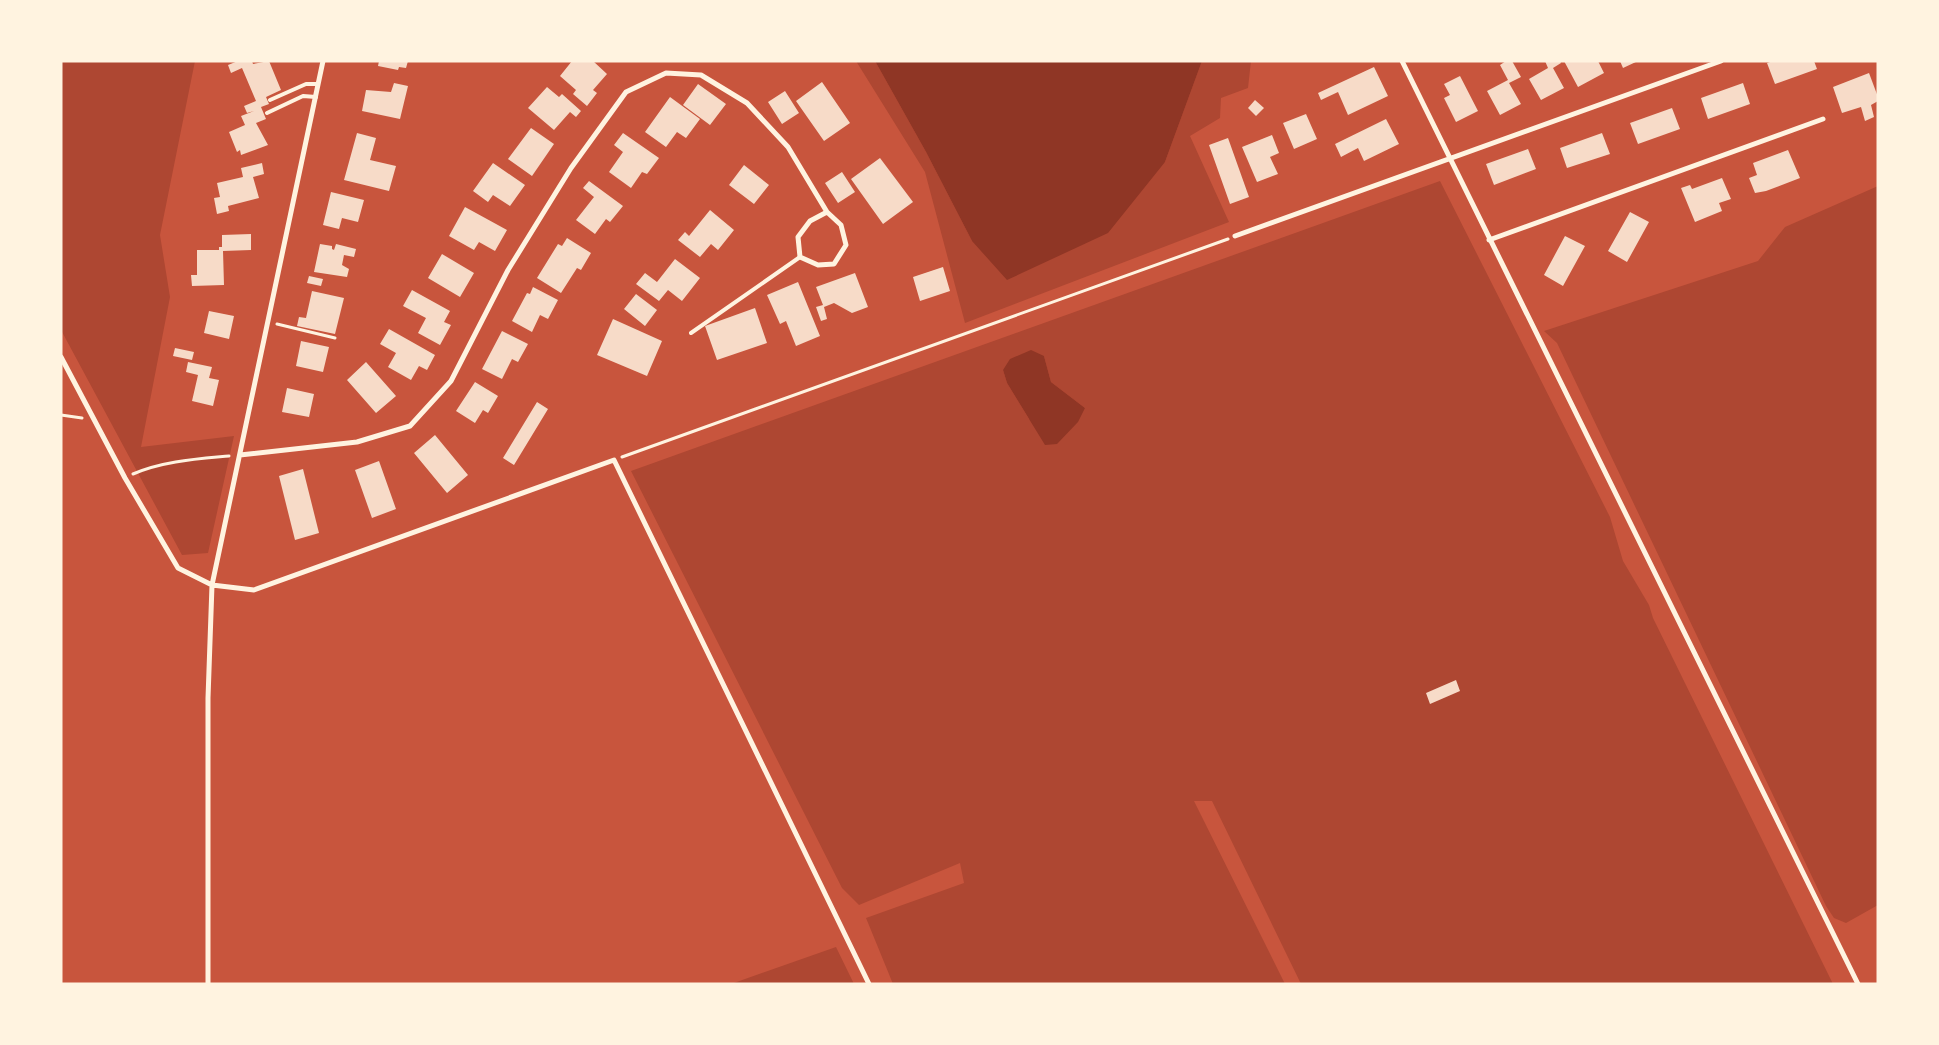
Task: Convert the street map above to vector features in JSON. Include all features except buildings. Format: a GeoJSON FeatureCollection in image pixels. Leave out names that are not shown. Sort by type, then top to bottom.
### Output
{"type":"FeatureCollection","features":[{"type":"Feature","properties":{"kind":"street"},"geometry":{"type":"LineString","coordinates":[[208,984],[208,698],[212,585],[323,61]]}},
{"type":"Feature","properties":{"kind":"street"},"geometry":{"type":"LineString","coordinates":[[1402,61],[1858,984]]}},
{"type":"Feature","properties":{"kind":"street"},"geometry":{"type":"LineString","coordinates":[[1235,236],[1721,61]]}},
{"type":"Feature","properties":{"kind":"street"},"geometry":{"type":"LineString","coordinates":[[240,455],[357,442],[410,426],[451,381],[508,270],[572,168],[626,92],[666,73],[701,75],[747,103],[788,148],[827,212],[841,226],[846,245],[834,264],[818,265],[800,257],[798,237],[810,221],[827,212]]}},
{"type":"Feature","properties":{"kind":"street"},"geometry":{"type":"LineString","coordinates":[[1489,240],[1824,119]]}},
{"type":"Feature","properties":{"kind":"street"},"geometry":{"type":"LineString","coordinates":[[61,357],[178,568],[212,585],[254,590],[614,460],[869,984]]}},
{"type":"Feature","properties":{"kind":"lane"},"geometry":{"type":"LineString","coordinates":[[270,100],[306,84],[318,84]]}},
{"type":"Feature","properties":{"kind":"lane"},"geometry":{"type":"LineString","coordinates":[[267,113],[303,96],[316,97]]}},
{"type":"Feature","properties":{"kind":"lane"},"geometry":{"type":"LineString","coordinates":[[691,333],[800,257]]}},
{"type":"Feature","properties":{"kind":"path"},"geometry":{"type":"LineString","coordinates":[[614,460],[1235,236]]}},
{"type":"Feature","properties":{"kind":"path"},"geometry":{"type":"LineString","coordinates":[[268,322],[334,338]]}},
{"type":"Feature","properties":{"kind":"path"},"geometry":{"type":"LineString","coordinates":[[61,415],[95,420]]}},
{"type":"Feature","properties":{"kind":"path"},"geometry":{"type":"LineString","coordinates":[[133,474],[176,461],[240,455]]}},
{"type":"Feature","properties":{"kind":"shaded area"},"geometry":{"type":"Polygon","coordinates":[[[61,61],[195,61],[160,235],[170,297],[141,447],[234,436],[208,553],[182,555],[61,330],[61,61]]]}},
{"type":"Feature","properties":{"kind":"shaded area"},"geometry":{"type":"Polygon","coordinates":[[[856,61],[875,61],[926,152],[972,241],[1165,162],[1202,61],[1251,61],[1248,88],[1221,98],[1220,118],[1190,136],[1229,222],[965,323],[925,172],[856,61]]]}},
{"type":"Feature","properties":{"kind":"shaded area"},"geometry":{"type":"Polygon","coordinates":[[[875,61],[1202,61],[1165,162],[1108,233],[1007,280],[972,241],[926,152],[875,61]]]}},
{"type":"Feature","properties":{"kind":"shaded area"},"geometry":{"type":"Polygon","coordinates":[[[1440,181],[1610,517],[1623,561],[1649,605],[1653,618],[1833,984],[1301,984],[1212,801],[1194,801],[1285,984],[893,984],[866,918],[964,883],[960,863],[859,905],[842,888],[631,471],[1440,181]],[[1044,356],[1003,370],[1007,383],[1029,419],[1085,408],[1051,382],[1044,356]]]}},
{"type":"Feature","properties":{"kind":"shaded area"},"geometry":{"type":"Polygon","coordinates":[[[1878,186],[1878,905],[1846,923],[1834,918],[1826,906],[1557,343],[1544,331],[1758,261],[1785,227],[1878,186]]]}},
{"type":"Feature","properties":{"kind":"shaded area"},"geometry":{"type":"Polygon","coordinates":[[[1031,350],[1044,356],[1051,382],[1085,408],[1078,422],[1057,444],[1045,445],[1007,383],[1003,370],[1010,359],[1031,350]]]}},
{"type":"Feature","properties":{"kind":"shaded area"},"geometry":{"type":"Polygon","coordinates":[[[836,947],[854,984],[731,984],[836,947]]]}}]}
